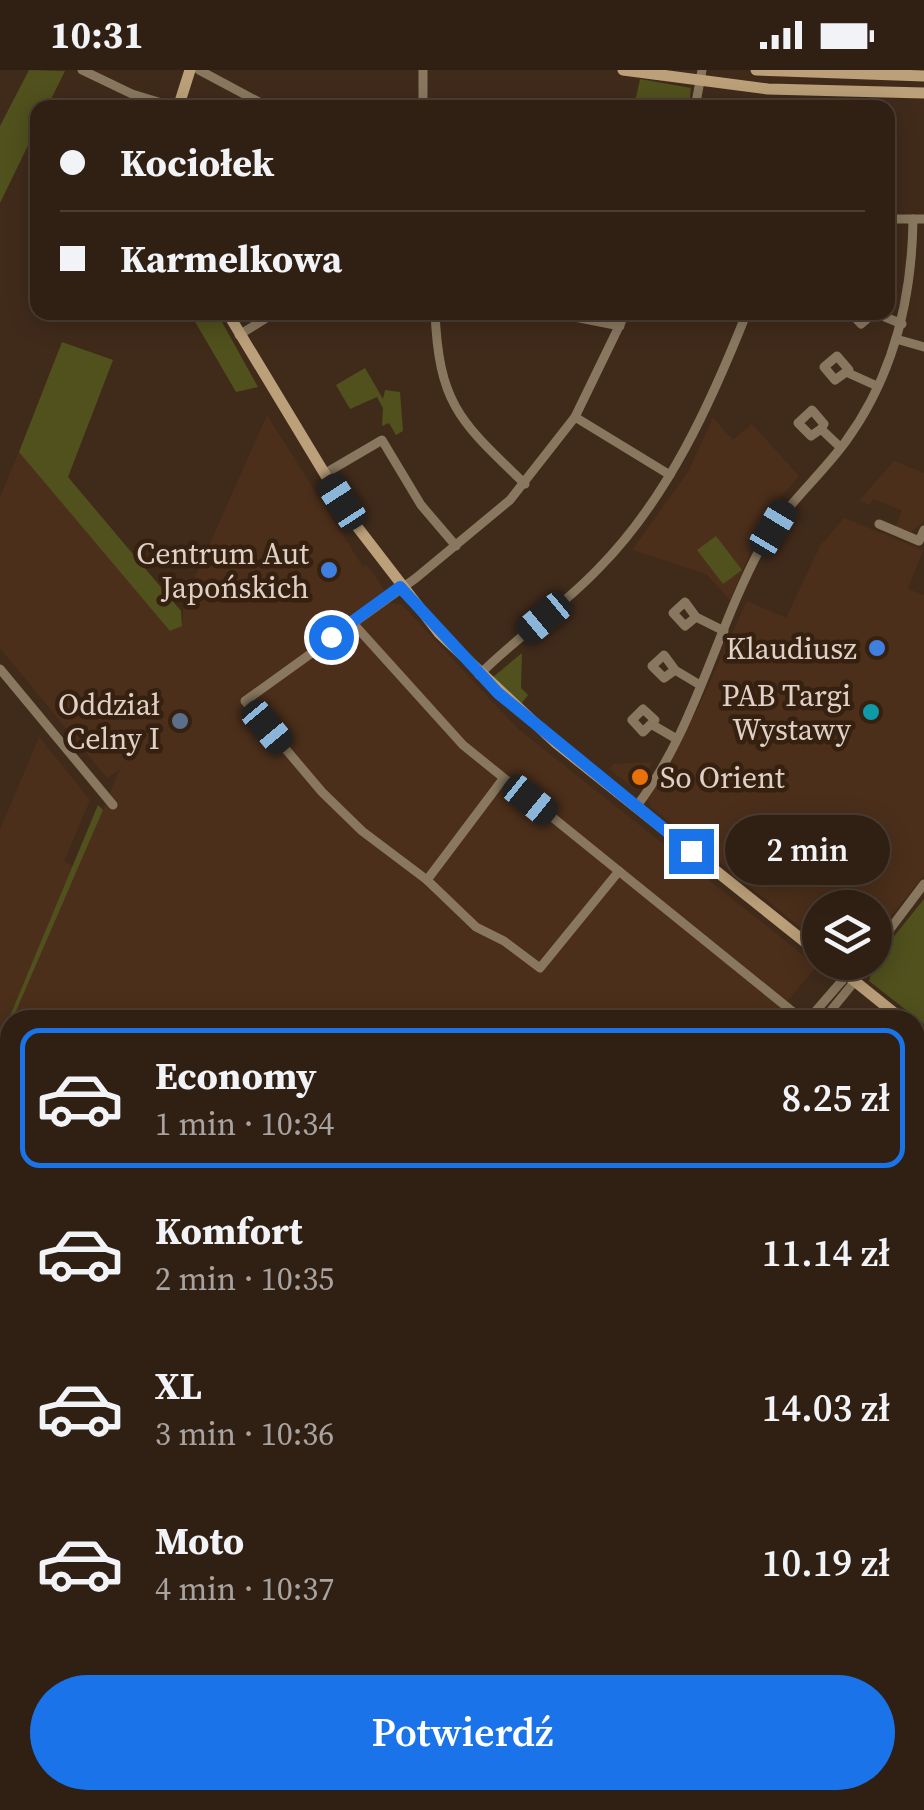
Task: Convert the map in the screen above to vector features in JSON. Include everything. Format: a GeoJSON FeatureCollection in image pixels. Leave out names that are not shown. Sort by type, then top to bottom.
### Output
{"type":"FeatureCollection","features":[{"type":"Feature","properties":{"kind":"street"},"geometry":{"type":"LineString","coordinates":[[82,70],[152,100]]}},
{"type":"Feature","properties":{"kind":"street"},"geometry":{"type":"LineString","coordinates":[[181,100],[190,70]]}},
{"type":"Feature","properties":{"kind":"street"},"geometry":{"type":"LineString","coordinates":[[200,70],[255,100]]}},
{"type":"Feature","properties":{"kind":"street"},"geometry":{"type":"LineString","coordinates":[[423,70],[423,100]]}},
{"type":"Feature","properties":{"kind":"street"},"geometry":{"type":"LineString","coordinates":[[623,70],[818,92],[924,93]]}},
{"type":"Feature","properties":{"kind":"street"},"geometry":{"type":"LineString","coordinates":[[756,70],[924,76]]}},
{"type":"Feature","properties":{"kind":"street"},"geometry":{"type":"LineString","coordinates":[[636,807],[676,738],[784,511],[840,448],[877,386],[902,324],[918,219]]}},
{"type":"Feature","properties":{"kind":"street"},"geometry":{"type":"LineString","coordinates":[[231,320],[324,474],[400,587],[479,674],[636,807],[802,940]]}},
{"type":"Feature","properties":{"kind":"street"},"geometry":{"type":"LineString","coordinates":[[239,335],[263,320]]}},
{"type":"Feature","properties":{"kind":"street"},"geometry":{"type":"LineString","coordinates":[[435,320],[438,365],[454,408],[464,424],[525,484]]}},
{"type":"Feature","properties":{"kind":"street"},"geometry":{"type":"LineString","coordinates":[[590,320],[620,326]]}},
{"type":"Feature","properties":{"kind":"street"},"geometry":{"type":"LineString","coordinates":[[619,872],[540,968],[504,941],[476,928],[427,880],[362,831],[322,792],[245,700],[456,546],[525,484],[576,417],[623,320]]}},
{"type":"Feature","properties":{"kind":"street"},"geometry":{"type":"LineString","coordinates":[[479,674],[599,569],[642,518],[670,475],[743,320]]}},
{"type":"Feature","properties":{"kind":"street"},"geometry":{"type":"LineString","coordinates":[[892,320],[902,324]]}},
{"type":"Feature","properties":{"kind":"street"},"geometry":{"type":"LineString","coordinates":[[896,339],[924,347]]}},
{"type":"Feature","properties":{"kind":"street"},"geometry":{"type":"LineString","coordinates":[[846,372],[877,386]]}},
{"type":"Feature","properties":{"kind":"street"},"geometry":{"type":"LineString","coordinates":[[576,417],[670,475]]}},
{"type":"Feature","properties":{"kind":"street"},"geometry":{"type":"LineString","coordinates":[[324,474],[382,440],[389,428]]}},
{"type":"Feature","properties":{"kind":"street"},"geometry":{"type":"LineString","coordinates":[[821,430],[840,448]]}},
{"type":"Feature","properties":{"kind":"street"},"geometry":{"type":"LineString","coordinates":[[382,440],[421,506],[456,546]]}},
{"type":"Feature","properties":{"kind":"street"},"geometry":{"type":"LineString","coordinates":[[878,524],[919,541],[924,530]]}},
{"type":"Feature","properties":{"kind":"street"},"geometry":{"type":"LineString","coordinates":[[696,616],[724,631]]}},
{"type":"Feature","properties":{"kind":"street"},"geometry":{"type":"LineString","coordinates":[[352,621],[433,716],[503,779],[792,1010]]}},
{"type":"Feature","properties":{"kind":"street"},"geometry":{"type":"LineString","coordinates":[[0,669],[113,805]]}},
{"type":"Feature","properties":{"kind":"street"},"geometry":{"type":"LineString","coordinates":[[674,670],[700,685]]}},
{"type":"Feature","properties":{"kind":"street"},"geometry":{"type":"LineString","coordinates":[[650,724],[676,738]]}},
{"type":"Feature","properties":{"kind":"street"},"geometry":{"type":"LineString","coordinates":[[427,880],[503,779]]}},
{"type":"Feature","properties":{"kind":"street"},"geometry":{"type":"LineString","coordinates":[[892,926],[924,884]]}},
{"type":"Feature","properties":{"kind":"street"},"geometry":{"type":"LineString","coordinates":[[816,1010],[849,980]]}},
{"type":"Feature","properties":{"kind":"street"},"geometry":{"type":"LineString","coordinates":[[830,1010],[850,980]]}},
{"type":"Feature","properties":{"kind":"street"},"geometry":{"type":"LineString","coordinates":[[853,980],[891,1010]]}},
{"type":"Feature","properties":{"kind":"shaded area"},"geometry":{"type":"Polygon","coordinates":[[[29,70],[65,71],[50,100],[30,100],[30,141],[0,203],[0,126],[29,70]]]}},
{"type":"Feature","properties":{"kind":"shaded area"},"geometry":{"type":"Polygon","coordinates":[[[640,79],[691,88],[690,100],[636,100],[640,79]]]}},
{"type":"Feature","properties":{"kind":"shaded area"},"geometry":{"type":"Polygon","coordinates":[[[194,320],[221,320],[258,387],[236,392],[194,320]]]}},
{"type":"Feature","properties":{"kind":"shaded area"},"geometry":{"type":"Polygon","coordinates":[[[62,342],[113,360],[68,477],[181,611],[182,626],[170,631],[19,452],[62,342]]]}},
{"type":"Feature","properties":{"kind":"shaded area"},"geometry":{"type":"Polygon","coordinates":[[[365,368],[383,399],[385,390],[400,392],[403,431],[396,435],[389,423],[382,426],[383,408],[377,397],[350,409],[336,385],[365,368]]]}},
{"type":"Feature","properties":{"kind":"shaded area"},"geometry":{"type":"Polygon","coordinates":[[[267,415],[363,567],[367,565],[385,591],[378,597],[383,602],[402,605],[517,728],[802,954],[802,980],[805,980],[780,1010],[16,1010],[120,769],[107,778],[0,648],[0,497],[19,452],[182,626],[184,602],[267,415]]]}},
{"type":"Feature","properties":{"kind":"shaded area"},"geometry":{"type":"Polygon","coordinates":[[[713,418],[733,440],[752,424],[799,476],[766,515],[730,600],[706,574],[632,550],[688,472],[713,418]]]}},
{"type":"Feature","properties":{"kind":"shaded area"},"geometry":{"type":"Polygon","coordinates":[[[894,461],[924,473],[924,521],[911,532],[896,527],[902,510],[873,499],[870,505],[859,501],[894,461]]]}},
{"type":"Feature","properties":{"kind":"shaded area"},"geometry":{"type":"Polygon","coordinates":[[[844,518],[923,550],[908,589],[924,595],[924,875],[892,915],[892,890],[802,890],[802,929],[651,807],[648,800],[699,706],[747,601],[786,618],[820,546],[844,518]]]}},
{"type":"Feature","properties":{"kind":"shaded area"},"geometry":{"type":"Polygon","coordinates":[[[716,536],[742,570],[723,584],[697,550],[716,536]]]}},
{"type":"Feature","properties":{"kind":"shaded area"},"geometry":{"type":"Polygon","coordinates":[[[522,653],[521,688],[528,695],[522,703],[493,677],[522,653]]]}},
{"type":"Feature","properties":{"kind":"shaded area"},"geometry":{"type":"Polygon","coordinates":[[[39,737],[90,800],[64,861],[74,867],[13,1010],[0,1010],[0,830],[39,737]]]}},
{"type":"Feature","properties":{"kind":"shaded area"},"geometry":{"type":"Polygon","coordinates":[[[652,762],[636,790],[609,769],[613,764],[652,762]]]}},
{"type":"Feature","properties":{"kind":"shaded area"},"geometry":{"type":"Polygon","coordinates":[[[98,805],[103,810],[16,1010],[13,1010],[98,805]]]}},
{"type":"Feature","properties":{"kind":"shaded area"},"geometry":{"type":"Polygon","coordinates":[[[924,899],[924,1010],[906,1010],[869,981],[892,980],[892,939],[924,899]]]}},
{"type":"Feature","properties":{"kind":"place","name":"Centrum Aut Japońskich"},"geometry":{"type":"Point","coordinates":[329,570]}},
{"type":"Feature","properties":{"kind":"place","name":"Klaudiusz"},"geometry":{"type":"Point","coordinates":[877,648]}},
{"type":"Feature","properties":{"kind":"place","name":"PAB Targi Wystawy"},"geometry":{"type":"Point","coordinates":[871,712]}},
{"type":"Feature","properties":{"kind":"place","name":"Oddział Celny I"},"geometry":{"type":"Point","coordinates":[180,721]}},
{"type":"Feature","properties":{"kind":"place","name":"So Orient"},"geometry":{"type":"Point","coordinates":[640,777]}},
{"type":"Feature","properties":{"kind":"route"},"geometry":{"type":"LineString","coordinates":[[331,637],[400,587],[498,693],[691,851]]}}]}
